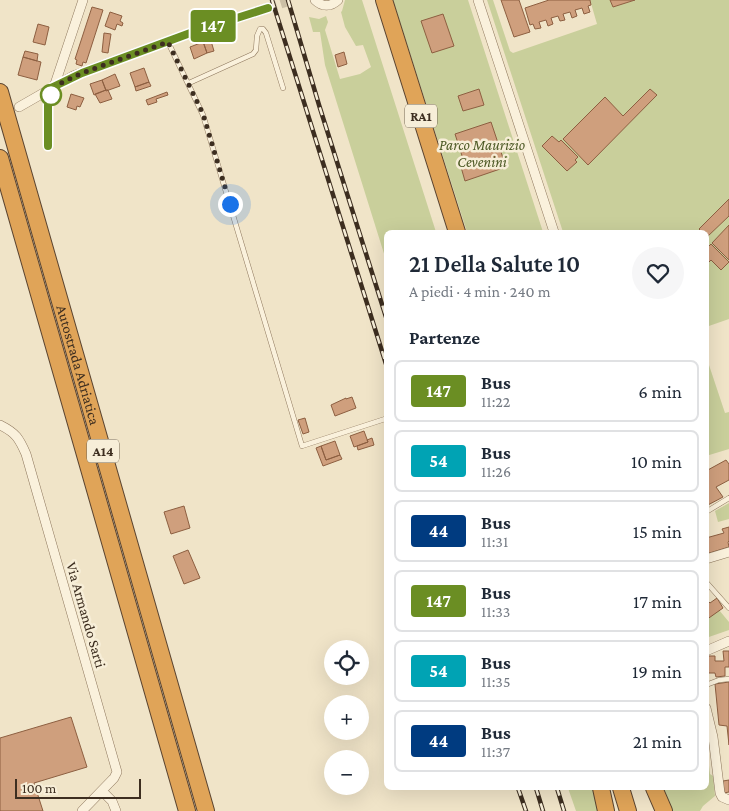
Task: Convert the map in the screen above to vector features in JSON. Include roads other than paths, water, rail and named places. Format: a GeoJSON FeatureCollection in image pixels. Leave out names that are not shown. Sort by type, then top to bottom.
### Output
{"type":"FeatureCollection","features":[{"type":"Feature","properties":{"kind":"highway","name":"RA1"},"geometry":{"type":"LineString","coordinates":[[372,0],[445,230]]}},
{"type":"Feature","properties":{"kind":"highway","name":"RA1"},"geometry":{"type":"LineString","coordinates":[[384,0],[456,230]]}},
{"type":"Feature","properties":{"kind":"highway","name":"Autostrada Adriatica"},"geometry":{"type":"LineString","coordinates":[[0,92],[206,811]]}},
{"type":"Feature","properties":{"kind":"highway","name":"Autostrada Adriatica"},"geometry":{"type":"LineString","coordinates":[[0,158],[187,811]]}},
{"type":"Feature","properties":{"kind":"highway"},"geometry":{"type":"LineString","coordinates":[[601,790],[606,811]]}},
{"type":"Feature","properties":{"kind":"highway"},"geometry":{"type":"LineString","coordinates":[[622,790],[628,811]]}},
{"type":"Feature","properties":{"kind":"highway"},"geometry":{"type":"LineString","coordinates":[[634,790],[640,811]]}},
{"type":"Feature","properties":{"kind":"highway"},"geometry":{"type":"LineString","coordinates":[[655,790],[664,811]]}},
{"type":"Feature","properties":{"kind":"street"},"geometry":{"type":"LineString","coordinates":[[48,146],[48,105],[83,0]]}},
{"type":"Feature","properties":{"kind":"street"},"geometry":{"type":"LineString","coordinates":[[315,0],[326,6],[338,0]]}},
{"type":"Feature","properties":{"kind":"street"},"geometry":{"type":"LineString","coordinates":[[478,0],[553,230]]}},
{"type":"Feature","properties":{"kind":"street"},"geometry":{"type":"LineString","coordinates":[[19,107],[82,73],[268,8]]}},
{"type":"Feature","properties":{"kind":"street","name":"Via Armando Sarti"},"geometry":{"type":"LineString","coordinates":[[0,425],[18,436],[26,454],[117,772],[114,778],[82,811]]}},
{"type":"Feature","properties":{"kind":"street"},"geometry":{"type":"LineString","coordinates":[[709,558],[729,552]]}},
{"type":"Feature","properties":{"kind":"street"},"geometry":{"type":"LineString","coordinates":[[709,643],[729,640]]}},
{"type":"Feature","properties":{"kind":"street"},"geometry":{"type":"LineString","coordinates":[[709,650],[729,640]]}},
{"type":"Feature","properties":{"kind":"street"},"geometry":{"type":"LineString","coordinates":[[709,720],[720,793],[725,799]]}},
{"type":"Feature","properties":{"kind":"street"},"geometry":{"type":"LineString","coordinates":[[102,791],[112,801],[116,811]]}},
{"type":"Feature","properties":{"kind":"lane"},"geometry":{"type":"LineString","coordinates":[[189,83],[253,54],[256,50],[257,36],[260,28],[266,34],[283,88]]}},
{"type":"Feature","properties":{"kind":"lane"},"geometry":{"type":"LineString","coordinates":[[168,42],[203,114],[302,446],[384,419]]}},
{"type":"Feature","properties":{"kind":"lane"},"geometry":{"type":"LineString","coordinates":[[709,510],[729,498]]}},
{"type":"Feature","properties":{"kind":"lane"},"geometry":{"type":"LineString","coordinates":[[709,585],[729,608]]}},
{"type":"Feature","properties":{"kind":"lane"},"geometry":{"type":"LineString","coordinates":[[709,684],[729,679]]}},
{"type":"Feature","properties":{"kind":"tunnel"},"geometry":{"type":"LineString","coordinates":[[268,8],[293,0]]}},
{"type":"Feature","properties":{"kind":"railway"},"geometry":{"type":"LineString","coordinates":[[272,0],[384,358]]}},
{"type":"Feature","properties":{"kind":"railway"},"geometry":{"type":"LineString","coordinates":[[288,0],[384,311]]}},
{"type":"Feature","properties":{"kind":"railway"},"geometry":{"type":"LineString","coordinates":[[519,790],[526,811]]}},
{"type":"Feature","properties":{"kind":"railway"},"geometry":{"type":"LineString","coordinates":[[537,790],[543,811]]}},
{"type":"Feature","properties":{"kind":"railway"},"geometry":{"type":"LineString","coordinates":[[558,790],[564,811]]}},
{"type":"Feature","properties":{"kind":"park label","name":"Parco Maurizio Cevenini"},"geometry":{"type":"Point","coordinates":[482,154]}}]}
